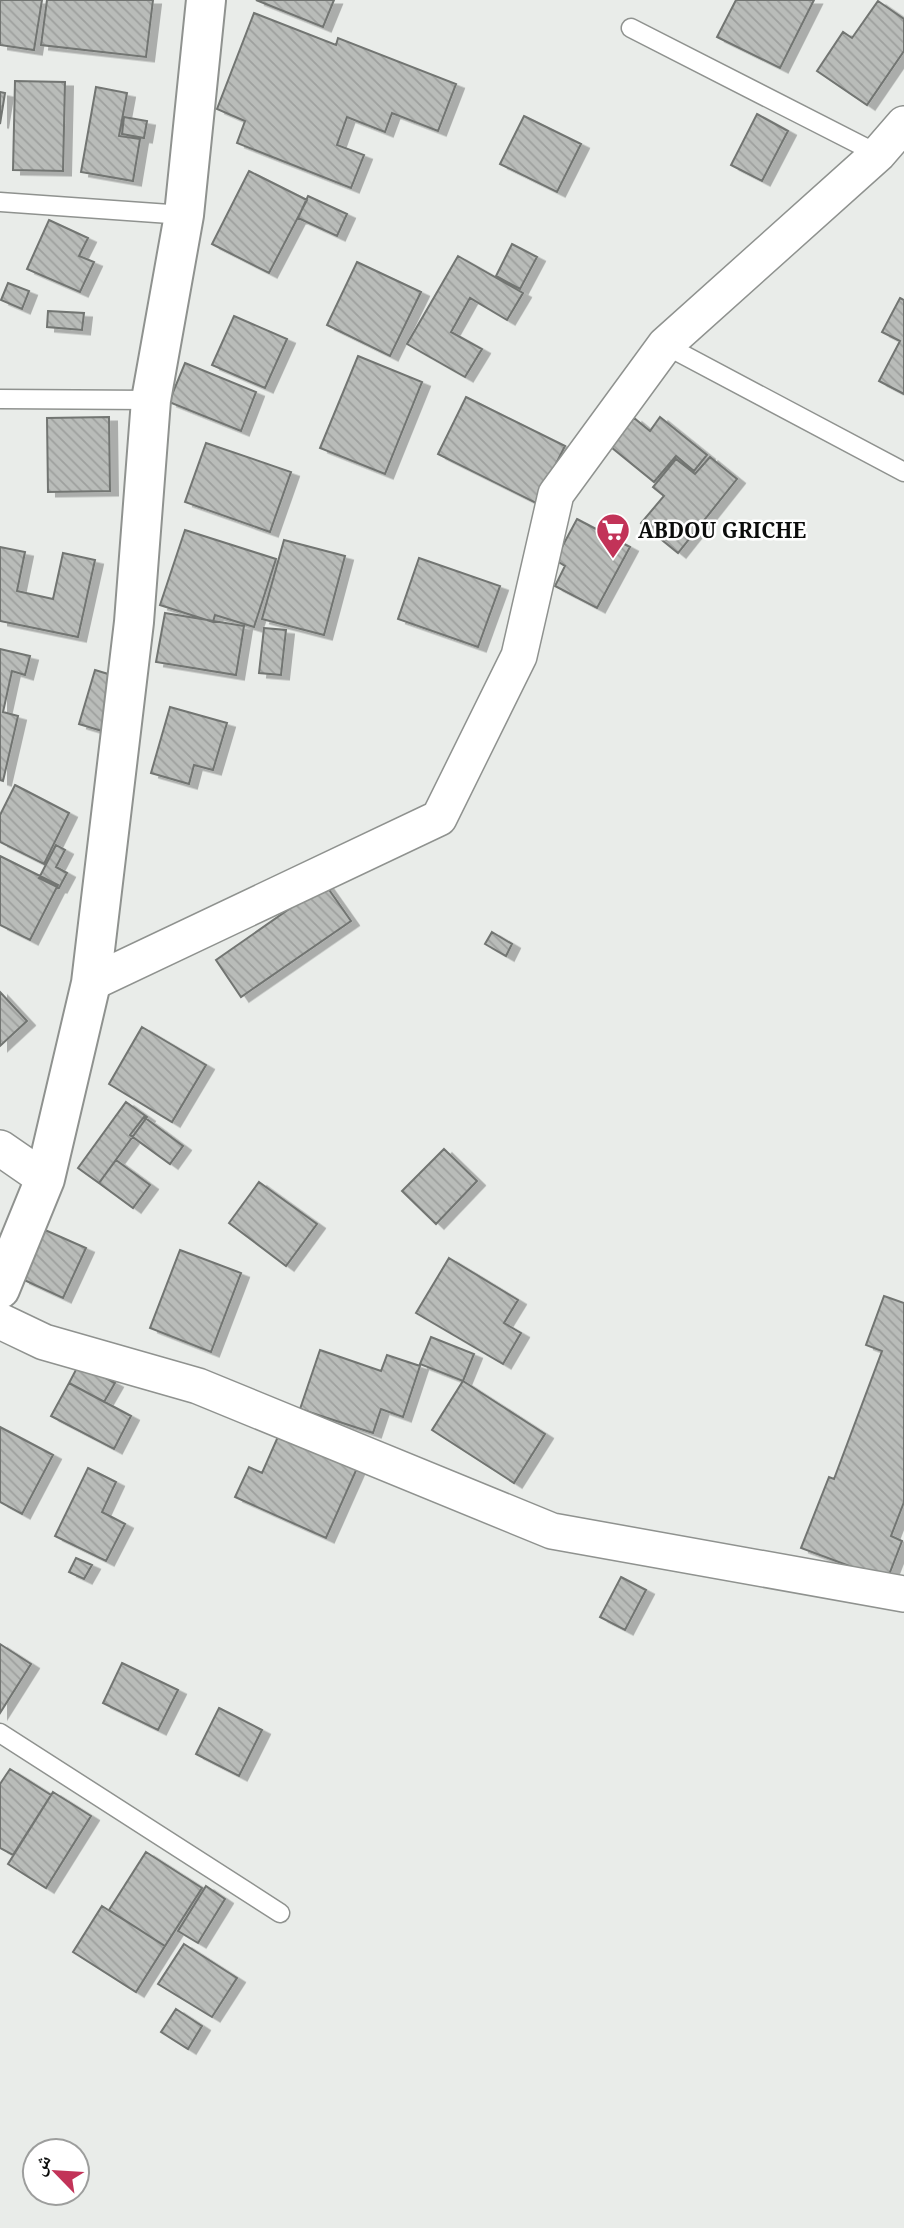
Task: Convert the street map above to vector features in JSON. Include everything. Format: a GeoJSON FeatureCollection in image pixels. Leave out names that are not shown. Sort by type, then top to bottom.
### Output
{"type":"FeatureCollection","features":[{"type":"Feature","properties":{"kind":"street"},"geometry":{"type":"LineString","coordinates":[[0,1289],[45,1179],[91,984],[134,622],[151,400],[184,215],[206,0]]}},
{"type":"Feature","properties":{"kind":"street"},"geometry":{"type":"LineString","coordinates":[[91,984],[439,818],[519,656],[556,494],[665,345],[878,154],[904,124]]}},
{"type":"Feature","properties":{"kind":"street"},"geometry":{"type":"LineString","coordinates":[[0,1148],[45,1179]]}},
{"type":"Feature","properties":{"kind":"street"},"geometry":{"type":"LineString","coordinates":[[0,1321],[44,1342],[198,1386],[552,1531],[904,1594]]}},
{"type":"Feature","properties":{"kind":"lane"},"geometry":{"type":"LineString","coordinates":[[631,28],[878,154]]}},
{"type":"Feature","properties":{"kind":"lane"},"geometry":{"type":"LineString","coordinates":[[0,202],[184,215]]}},
{"type":"Feature","properties":{"kind":"lane"},"geometry":{"type":"LineString","coordinates":[[665,345],[904,472]]}},
{"type":"Feature","properties":{"kind":"lane"},"geometry":{"type":"LineString","coordinates":[[0,399],[151,400]]}},
{"type":"Feature","properties":{"kind":"lane"},"geometry":{"type":"LineString","coordinates":[[0,1733],[280,1913]]}},
{"type":"Feature","properties":{"kind":"building"},"geometry":{"type":"Polygon","coordinates":[[[0,0],[42,0],[34,50],[0,45],[0,0]]]}},
{"type":"Feature","properties":{"kind":"building"},"geometry":{"type":"Polygon","coordinates":[[[47,0],[153,0],[146,57],[41,45],[47,0]]]}},
{"type":"Feature","properties":{"kind":"building"},"geometry":{"type":"Polygon","coordinates":[[[256,0],[334,0],[323,27],[256,0]]]}},
{"type":"Feature","properties":{"kind":"building"},"geometry":{"type":"Polygon","coordinates":[[[736,0],[814,0],[780,68],[717,37],[736,0]]]}},
{"type":"Feature","properties":{"kind":"building"},"geometry":{"type":"Polygon","coordinates":[[[878,1],[904,19],[904,51],[867,105],[817,71],[843,32],[852,38],[878,1]]]}},
{"type":"Feature","properties":{"kind":"building"},"geometry":{"type":"Polygon","coordinates":[[[254,13],[336,45],[338,38],[456,84],[438,131],[392,113],[385,132],[347,117],[337,145],[364,155],[351,188],[237,143],[245,121],[217,109],[254,13]]]}},
{"type":"Feature","properties":{"kind":"building"},"geometry":{"type":"Polygon","coordinates":[[[15,81],[65,82],[63,171],[13,170],[15,81]]]}},
{"type":"Feature","properties":{"kind":"building"},"geometry":{"type":"Polygon","coordinates":[[[96,87],[127,93],[119,136],[140,139],[133,181],[81,172],[96,87]]]}},
{"type":"Feature","properties":{"kind":"building"},"geometry":{"type":"Polygon","coordinates":[[[0,92],[5,93],[0,124],[0,92]]]}},
{"type":"Feature","properties":{"kind":"building"},"geometry":{"type":"Polygon","coordinates":[[[757,114],[788,131],[762,181],[731,165],[757,114]]]}},
{"type":"Feature","properties":{"kind":"building"},"geometry":{"type":"Polygon","coordinates":[[[524,116],[581,144],[557,192],[500,164],[524,116]]]}},
{"type":"Feature","properties":{"kind":"building"},"geometry":{"type":"Polygon","coordinates":[[[124,117],[147,121],[144,138],[122,134],[124,117]]]}},
{"type":"Feature","properties":{"kind":"building"},"geometry":{"type":"Polygon","coordinates":[[[249,171],[307,200],[269,273],[212,244],[249,171]]]}},
{"type":"Feature","properties":{"kind":"building"},"geometry":{"type":"Polygon","coordinates":[[[308,196],[347,214],[337,236],[298,218],[308,196]]]}},
{"type":"Feature","properties":{"kind":"building"},"geometry":{"type":"Polygon","coordinates":[[[49,220],[88,238],[79,256],[94,262],[80,292],[27,269],[49,220]]]}},
{"type":"Feature","properties":{"kind":"building"},"geometry":{"type":"Polygon","coordinates":[[[512,244],[537,257],[520,289],[496,276],[512,244]]]}},
{"type":"Feature","properties":{"kind":"building"},"geometry":{"type":"Polygon","coordinates":[[[458,256],[523,293],[507,320],[470,298],[451,332],[482,349],[465,377],[407,344],[458,256]]]}},
{"type":"Feature","properties":{"kind":"building"},"geometry":{"type":"Polygon","coordinates":[[[357,262],[421,292],[390,356],[327,325],[357,262]]]}},
{"type":"Feature","properties":{"kind":"building"},"geometry":{"type":"Polygon","coordinates":[[[8,283],[29,291],[22,309],[1,300],[8,283]]]}},
{"type":"Feature","properties":{"kind":"building"},"geometry":{"type":"Polygon","coordinates":[[[900,298],[904,300],[904,394],[879,381],[900,341],[882,332],[900,298]]]}},
{"type":"Feature","properties":{"kind":"building"},"geometry":{"type":"Polygon","coordinates":[[[48,311],[84,313],[82,330],[47,327],[48,311]]]}},
{"type":"Feature","properties":{"kind":"building"},"geometry":{"type":"Polygon","coordinates":[[[234,316],[287,339],[265,388],[212,365],[234,316]]]}},
{"type":"Feature","properties":{"kind":"building"},"geometry":{"type":"Polygon","coordinates":[[[358,356],[422,382],[385,474],[320,448],[358,356]]]}},
{"type":"Feature","properties":{"kind":"building"},"geometry":{"type":"Polygon","coordinates":[[[185,363],[256,392],[241,431],[169,402],[185,363]]]}},
{"type":"Feature","properties":{"kind":"building"},"geometry":{"type":"Polygon","coordinates":[[[466,397],[565,446],[536,503],[438,454],[466,397]]]}},
{"type":"Feature","properties":{"kind":"building"},"geometry":{"type":"Polygon","coordinates":[[[109,417],[110,491],[48,492],[47,418],[109,417]]]}},
{"type":"Feature","properties":{"kind":"building"},"geometry":{"type":"Polygon","coordinates":[[[660,417],[707,455],[694,471],[676,456],[654,482],[611,447],[634,418],[650,431],[660,417]]]}},
{"type":"Feature","properties":{"kind":"building"},"geometry":{"type":"Polygon","coordinates":[[[206,443],[291,472],[270,532],[185,502],[206,443]]]}},
{"type":"Feature","properties":{"kind":"building"},"geometry":{"type":"Polygon","coordinates":[[[710,457],[737,479],[678,553],[641,523],[664,496],[653,487],[676,459],[695,474],[710,457]]]}},
{"type":"Feature","properties":{"kind":"building"},"geometry":{"type":"Polygon","coordinates":[[[577,519],[630,547],[597,608],[555,586],[565,566],[555,560],[577,519]]]}},
{"type":"Feature","properties":{"kind":"building"},"geometry":{"type":"Polygon","coordinates":[[[185,530],[276,559],[254,627],[215,615],[213,622],[160,605],[185,530]]]}},
{"type":"Feature","properties":{"kind":"building"},"geometry":{"type":"Polygon","coordinates":[[[284,540],[345,556],[324,635],[262,619],[284,540]]]}},
{"type":"Feature","properties":{"kind":"building"},"geometry":{"type":"Polygon","coordinates":[[[0,547],[25,552],[17,591],[53,599],[63,553],[95,560],[78,637],[0,621],[0,547]]]}},
{"type":"Feature","properties":{"kind":"building"},"geometry":{"type":"Polygon","coordinates":[[[419,558],[500,586],[478,647],[398,619],[419,558]]]}},
{"type":"Feature","properties":{"kind":"building"},"geometry":{"type":"Polygon","coordinates":[[[165,613],[244,626],[236,675],[156,662],[165,613]]]}},
{"type":"Feature","properties":{"kind":"building"},"geometry":{"type":"Polygon","coordinates":[[[264,628],[286,630],[281,675],[259,673],[264,628]]]}},
{"type":"Feature","properties":{"kind":"building"},"geometry":{"type":"Polygon","coordinates":[[[0,649],[30,656],[25,675],[12,671],[3,712],[18,716],[3,781],[0,780],[0,649]]]}},
{"type":"Feature","properties":{"kind":"building"},"geometry":{"type":"Polygon","coordinates":[[[95,670],[118,677],[102,731],[79,724],[95,670]]]}},
{"type":"Feature","properties":{"kind":"building"},"geometry":{"type":"Polygon","coordinates":[[[170,707],[227,723],[213,770],[194,765],[189,784],[151,773],[170,707]]]}},
{"type":"Feature","properties":{"kind":"building"},"geometry":{"type":"Polygon","coordinates":[[[15,785],[69,813],[44,864],[0,842],[0,815],[15,785]]]}},
{"type":"Feature","properties":{"kind":"building"},"geometry":{"type":"Polygon","coordinates":[[[56,845],[65,850],[56,867],[67,873],[59,888],[39,878],[56,845]]]}},
{"type":"Feature","properties":{"kind":"building"},"geometry":{"type":"Polygon","coordinates":[[[0,856],[58,885],[30,940],[0,925],[0,856]]]}},
{"type":"Feature","properties":{"kind":"building"},"geometry":{"type":"Polygon","coordinates":[[[325,884],[351,921],[241,997],[216,960],[325,884]]]}},
{"type":"Feature","properties":{"kind":"building"},"geometry":{"type":"Polygon","coordinates":[[[492,932],[512,944],[506,956],[485,944],[492,932]]]}},
{"type":"Feature","properties":{"kind":"building"},"geometry":{"type":"Polygon","coordinates":[[[0,992],[27,1021],[0,1046],[0,992]]]}},
{"type":"Feature","properties":{"kind":"building"},"geometry":{"type":"Polygon","coordinates":[[[142,1027],[206,1065],[172,1122],[109,1084],[142,1027]]]}},
{"type":"Feature","properties":{"kind":"building"},"geometry":{"type":"Polygon","coordinates":[[[126,1102],[147,1117],[99,1183],[78,1168],[126,1102]]]}},
{"type":"Feature","properties":{"kind":"building"},"geometry":{"type":"Polygon","coordinates":[[[144,1117],[183,1146],[170,1164],[130,1135],[144,1117]]]}},
{"type":"Feature","properties":{"kind":"building"},"geometry":{"type":"Polygon","coordinates":[[[444,1149],[477,1181],[436,1224],[402,1191],[444,1149]]]}},
{"type":"Feature","properties":{"kind":"building"},"geometry":{"type":"Polygon","coordinates":[[[116,1160],[150,1185],[133,1208],[99,1183],[116,1160]]]}},
{"type":"Feature","properties":{"kind":"building"},"geometry":{"type":"Polygon","coordinates":[[[259,1182],[317,1224],[286,1266],[229,1223],[259,1182]]]}},
{"type":"Feature","properties":{"kind":"building"},"geometry":{"type":"Polygon","coordinates":[[[45,1230],[86,1248],[63,1298],[22,1279],[45,1230]]]}},
{"type":"Feature","properties":{"kind":"building"},"geometry":{"type":"Polygon","coordinates":[[[180,1250],[241,1273],[211,1352],[150,1328],[180,1250]]]}},
{"type":"Feature","properties":{"kind":"building"},"geometry":{"type":"Polygon","coordinates":[[[449,1258],[518,1300],[504,1323],[521,1333],[503,1364],[416,1313],[449,1258]]]}},
{"type":"Feature","properties":{"kind":"building"},"geometry":{"type":"Polygon","coordinates":[[[884,1296],[904,1303],[904,1502],[891,1536],[902,1541],[887,1580],[801,1548],[829,1477],[834,1479],[882,1351],[866,1345],[884,1296]]]}},
{"type":"Feature","properties":{"kind":"building"},"geometry":{"type":"Polygon","coordinates":[[[431,1337],[474,1354],[463,1381],[420,1364],[431,1337]]]}},
{"type":"Feature","properties":{"kind":"building"},"geometry":{"type":"Polygon","coordinates":[[[320,1350],[381,1371],[387,1355],[420,1366],[403,1417],[381,1409],[373,1433],[300,1409],[320,1350]]]}},
{"type":"Feature","properties":{"kind":"building"},"geometry":{"type":"Polygon","coordinates":[[[79,1364],[115,1383],[104,1402],[69,1383],[79,1364]]]}},
{"type":"Feature","properties":{"kind":"building"},"geometry":{"type":"Polygon","coordinates":[[[463,1381],[545,1434],[514,1483],[432,1430],[463,1381]]]}},
{"type":"Feature","properties":{"kind":"building"},"geometry":{"type":"Polygon","coordinates":[[[69,1383],[131,1416],[114,1449],[51,1416],[69,1383]]]}},
{"type":"Feature","properties":{"kind":"building"},"geometry":{"type":"Polygon","coordinates":[[[0,1427],[53,1455],[22,1514],[0,1502],[0,1427]]]}},
{"type":"Feature","properties":{"kind":"building"},"geometry":{"type":"Polygon","coordinates":[[[280,1432],[358,1466],[326,1538],[235,1497],[249,1467],[262,1473],[280,1432]]]}},
{"type":"Feature","properties":{"kind":"building"},"geometry":{"type":"Polygon","coordinates":[[[88,1468],[116,1482],[102,1512],[125,1524],[106,1561],[55,1536],[88,1468]]]}},
{"type":"Feature","properties":{"kind":"building"},"geometry":{"type":"Polygon","coordinates":[[[76,1558],[92,1565],[84,1579],[69,1572],[76,1558]]]}},
{"type":"Feature","properties":{"kind":"building"},"geometry":{"type":"Polygon","coordinates":[[[621,1577],[646,1590],[625,1630],[600,1617],[621,1577]]]}},
{"type":"Feature","properties":{"kind":"building"},"geometry":{"type":"Polygon","coordinates":[[[0,1644],[31,1664],[0,1713],[0,1644]]]}},
{"type":"Feature","properties":{"kind":"building"},"geometry":{"type":"Polygon","coordinates":[[[122,1663],[178,1690],[158,1730],[103,1703],[122,1663]]]}},
{"type":"Feature","properties":{"kind":"building"},"geometry":{"type":"Polygon","coordinates":[[[219,1708],[262,1730],[239,1776],[196,1754],[219,1708]]]}},
{"type":"Feature","properties":{"kind":"building"},"geometry":{"type":"Polygon","coordinates":[[[10,1769],[51,1795],[13,1855],[0,1848],[0,1784],[10,1769]]]}},
{"type":"Feature","properties":{"kind":"building"},"geometry":{"type":"Polygon","coordinates":[[[53,1792],[91,1816],[46,1888],[8,1864],[53,1792]]]}},
{"type":"Feature","properties":{"kind":"building"},"geometry":{"type":"Polygon","coordinates":[[[146,1852],[202,1888],[165,1946],[109,1910],[146,1852]]]}},
{"type":"Feature","properties":{"kind":"building"},"geometry":{"type":"Polygon","coordinates":[[[206,1886],[225,1899],[198,1943],[178,1931],[206,1886]]]}},
{"type":"Feature","properties":{"kind":"building"},"geometry":{"type":"Polygon","coordinates":[[[102,1906],[165,1946],[136,1992],[73,1952],[102,1906]]]}},
{"type":"Feature","properties":{"kind":"building"},"geometry":{"type":"Polygon","coordinates":[[[184,1944],[237,1978],[212,2017],[158,1984],[184,1944]]]}},
{"type":"Feature","properties":{"kind":"building"},"geometry":{"type":"Polygon","coordinates":[[[176,2009],[202,2026],[188,2049],[161,2032],[176,2009]]]}},
{"type":"Feature","properties":{"kind":"place","name":"ABDOU GRICHE"},"geometry":{"type":"Point","coordinates":[613,560]}}]}
